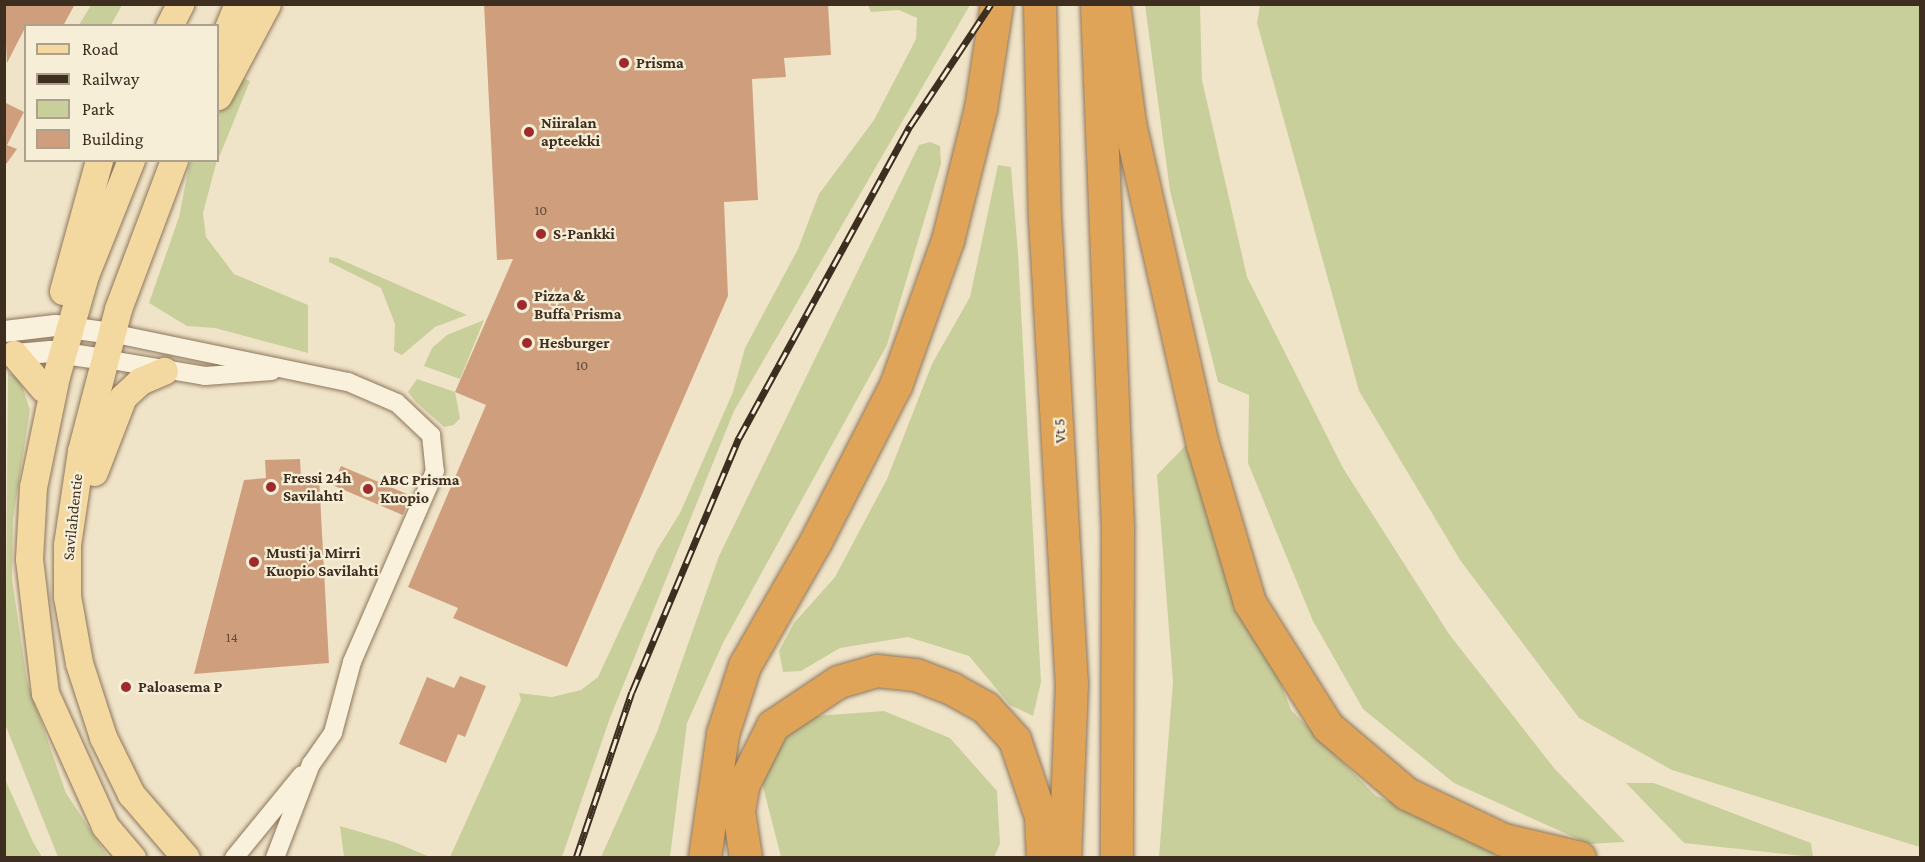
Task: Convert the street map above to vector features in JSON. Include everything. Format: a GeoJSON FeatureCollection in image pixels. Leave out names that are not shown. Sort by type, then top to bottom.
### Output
{"type":"FeatureCollection","features":[{"type":"Feature","properties":{"kind":"highway"},"geometry":{"type":"LineString","coordinates":[[705,858],[723,735],[745,666],[896,386],[948,241],[983,98],[997,4]]}},
{"type":"Feature","properties":{"kind":"highway","name":"Vt 5"},"geometry":{"type":"LineString","coordinates":[[1040,4],[1045,218],[1072,683],[1065,858]]}},
{"type":"Feature","properties":{"kind":"highway"},"geometry":{"type":"LineString","coordinates":[[1097,4],[1118,530],[1117,858]]}},
{"type":"Feature","properties":{"kind":"highway"},"geometry":{"type":"LineString","coordinates":[[1114,4],[1130,124],[1203,445],[1250,603],[1328,727],[1407,794],[1504,840],[1580,858]]}},
{"type":"Feature","properties":{"kind":"highway"},"geometry":{"type":"LineString","coordinates":[[746,858],[739,811],[744,784],[773,726],[839,682],[877,672],[916,675],[952,689],[986,708],[1015,740],[1041,817],[1043,858]]}},
{"type":"Feature","properties":{"kind":"highway"},"geometry":{"type":"LineString","coordinates":[[1118,791],[1122,858]]}},
{"type":"Feature","properties":{"kind":"main road"},"geometry":{"type":"LineString","coordinates":[[171,24],[180,4]]}},
{"type":"Feature","properties":{"kind":"main road"},"geometry":{"type":"LineString","coordinates":[[189,24],[198,4]]}},
{"type":"Feature","properties":{"kind":"main road"},"geometry":{"type":"LineString","coordinates":[[219,50],[238,4]]}},
{"type":"Feature","properties":{"kind":"main road"},"geometry":{"type":"LineString","coordinates":[[219,94],[267,4]]}},
{"type":"Feature","properties":{"kind":"main road"},"geometry":{"type":"LineString","coordinates":[[99,162],[57,352],[47,419],[33,487],[29,559],[45,693],[105,826],[132,858]]}},
{"type":"Feature","properties":{"kind":"main road"},"geometry":{"type":"LineString","coordinates":[[63,326],[130,162]]}},
{"type":"Feature","properties":{"kind":"main road","name":"Savilahdentie"},"geometry":{"type":"LineString","coordinates":[[173,162],[111,333],[81,451],[67,545],[67,596],[76,647],[103,737],[131,794],[186,858]]}},
{"type":"Feature","properties":{"kind":"main road"},"geometry":{"type":"LineString","coordinates":[[8,346],[43,388]]}},
{"type":"Feature","properties":{"kind":"main road"},"geometry":{"type":"LineString","coordinates":[[47,419],[43,388],[57,352]]}},
{"type":"Feature","properties":{"kind":"main road"},"geometry":{"type":"LineString","coordinates":[[67,545],[80,526],[102,442],[123,397],[140,381],[164,371]]}},
{"type":"Feature","properties":{"kind":"street"},"geometry":{"type":"LineString","coordinates":[[8,346],[63,326],[111,333],[348,382],[397,403],[420,420],[436,453],[435,471],[352,662],[333,732],[311,764],[234,858]]}},
{"type":"Feature","properties":{"kind":"street"},"geometry":{"type":"LineString","coordinates":[[8,346],[105,359],[164,371],[242,376],[286,368]]}},
{"type":"Feature","properties":{"kind":"street"},"geometry":{"type":"LineString","coordinates":[[275,858],[311,764]]}},
{"type":"Feature","properties":{"kind":"green space"},"geometry":{"type":"Polygon","coordinates":[[[91,4],[122,5],[112,24],[80,24],[91,4]]]}},
{"type":"Feature","properties":{"kind":"green space"},"geometry":{"type":"Polygon","coordinates":[[[868,5],[970,5],[734,411],[610,718],[562,857],[450,857],[521,700],[519,693],[552,697],[581,690],[598,677],[657,550],[680,513],[733,392],[745,348],[798,249],[819,194],[874,120],[916,39],[917,18],[899,10],[871,12],[868,5]]]}},
{"type":"Feature","properties":{"kind":"green space"},"geometry":{"type":"Polygon","coordinates":[[[1145,5],[1200,5],[1202,80],[1247,277],[1343,468],[1449,634],[1554,768],[1625,842],[1589,844],[1454,783],[1363,709],[1313,621],[1248,463],[1249,395],[1218,382],[1170,191],[1145,5]]]}},
{"type":"Feature","properties":{"kind":"green space"},"geometry":{"type":"Polygon","coordinates":[[[1260,5],[1920,5],[1920,847],[1672,770],[1579,718],[1460,560],[1359,391],[1257,23],[1260,5]]]}},
{"type":"Feature","properties":{"kind":"green space"},"geometry":{"type":"Polygon","coordinates":[[[237,76],[250,81],[219,158],[219,112],[237,76]]]}},
{"type":"Feature","properties":{"kind":"green space"},"geometry":{"type":"Polygon","coordinates":[[[930,142],[940,146],[941,164],[887,345],[723,643],[687,723],[670,857],[601,857],[657,732],[719,556],[919,145],[930,142]]]}},
{"type":"Feature","properties":{"kind":"green space"},"geometry":{"type":"Polygon","coordinates":[[[190,162],[216,162],[203,213],[206,237],[234,274],[308,305],[308,353],[215,328],[187,326],[149,303],[179,217],[190,162]]]}},
{"type":"Feature","properties":{"kind":"green space"},"geometry":{"type":"Polygon","coordinates":[[[998,165],[1011,167],[1018,253],[1041,682],[1033,716],[1010,705],[969,656],[908,637],[840,648],[801,671],[783,672],[779,651],[794,623],[835,577],[887,479],[932,364],[970,297],[998,165]]]}},
{"type":"Feature","properties":{"kind":"green space"},"geometry":{"type":"Polygon","coordinates":[[[329,257],[337,258],[467,315],[435,327],[402,355],[394,351],[395,324],[381,288],[329,262],[329,257]]]}},
{"type":"Feature","properties":{"kind":"green space"},"geometry":{"type":"Polygon","coordinates":[[[484,320],[460,379],[424,366],[432,348],[447,335],[484,320]]]}},
{"type":"Feature","properties":{"kind":"green space"},"geometry":{"type":"Polygon","coordinates":[[[8,372],[20,379],[30,410],[13,519],[12,579],[27,681],[66,793],[108,857],[58,857],[5,724],[8,372]]]}},
{"type":"Feature","properties":{"kind":"green space"},"geometry":{"type":"Polygon","coordinates":[[[417,379],[455,392],[460,418],[454,425],[444,427],[416,402],[408,392],[417,379]]]}},
{"type":"Feature","properties":{"kind":"green space"},"geometry":{"type":"Polygon","coordinates":[[[1188,443],[1291,710],[1376,796],[1529,857],[1159,857],[1173,682],[1157,475],[1188,443]]]}},
{"type":"Feature","properties":{"kind":"green space"},"geometry":{"type":"Polygon","coordinates":[[[884,711],[950,738],[997,791],[1000,844],[994,857],[781,857],[760,775],[801,717],[884,711]]]}},
{"type":"Feature","properties":{"kind":"green space"},"geometry":{"type":"Polygon","coordinates":[[[4,777],[33,842],[42,857],[5,857],[4,777]]]}},
{"type":"Feature","properties":{"kind":"green space"},"geometry":{"type":"Polygon","coordinates":[[[1626,783],[1654,783],[1811,843],[1813,857],[1684,843],[1626,783]]]}},
{"type":"Feature","properties":{"kind":"green space"},"geometry":{"type":"Polygon","coordinates":[[[340,826],[394,842],[430,857],[344,857],[340,826]]]}},
{"type":"Feature","properties":{"kind":"building"},"geometry":{"type":"Polygon","coordinates":[[[4,4],[75,4],[64,24],[24,24],[24,30],[7,63],[4,4]]]}},
{"type":"Feature","properties":{"kind":"building"},"geometry":{"type":"Polygon","coordinates":[[[484,4],[828,4],[831,55],[784,58],[786,77],[752,79],[758,200],[724,202],[728,296],[567,667],[453,618],[458,608],[408,587],[486,405],[455,392],[513,259],[497,260],[484,4]]]}},
{"type":"Feature","properties":{"kind":"building"},"geometry":{"type":"Polygon","coordinates":[[[4,102],[24,112],[7,145],[17,149],[4,167],[4,102]]]}},
{"type":"Feature","properties":{"kind":"building"},"geometry":{"type":"Polygon","coordinates":[[[300,459],[301,478],[319,477],[329,663],[194,674],[244,480],[266,478],[265,460],[300,459]]]}},
{"type":"Feature","properties":{"kind":"building"},"geometry":{"type":"Polygon","coordinates":[[[341,466],[411,496],[403,515],[333,485],[341,466]]]}},
{"type":"Feature","properties":{"kind":"building"},"geometry":{"type":"Polygon","coordinates":[[[460,676],[486,686],[465,737],[458,734],[446,763],[399,744],[427,677],[454,688],[460,676]]]}},
{"type":"Feature","properties":{"kind":"railway"},"geometry":{"type":"LineString","coordinates":[[576,858],[632,692],[739,438],[910,126],[991,4]]}},
{"type":"Feature","properties":{"kind":"place","name":"Prisma"},"geometry":{"type":"Point","coordinates":[624,63]}},
{"type":"Feature","properties":{"kind":"place","name":"Niiralan apteekki"},"geometry":{"type":"Point","coordinates":[529,132]}},
{"type":"Feature","properties":{"kind":"place","name":"S-Pankki"},"geometry":{"type":"Point","coordinates":[541,234]}},
{"type":"Feature","properties":{"kind":"place","name":"Pizza & Buffa Prisma"},"geometry":{"type":"Point","coordinates":[522,305]}},
{"type":"Feature","properties":{"kind":"place","name":"Hesburger"},"geometry":{"type":"Point","coordinates":[527,343]}},
{"type":"Feature","properties":{"kind":"place","name":"Fressi 24h Savilahti"},"geometry":{"type":"Point","coordinates":[271,487]}},
{"type":"Feature","properties":{"kind":"place","name":"ABC Prisma Kuopio"},"geometry":{"type":"Point","coordinates":[368,489]}},
{"type":"Feature","properties":{"kind":"place","name":"Musti ja Mirri Kuopio Savilahti"},"geometry":{"type":"Point","coordinates":[254,562]}},
{"type":"Feature","properties":{"kind":"place","name":"Paloasema P"},"geometry":{"type":"Point","coordinates":[126,687]}}]}
